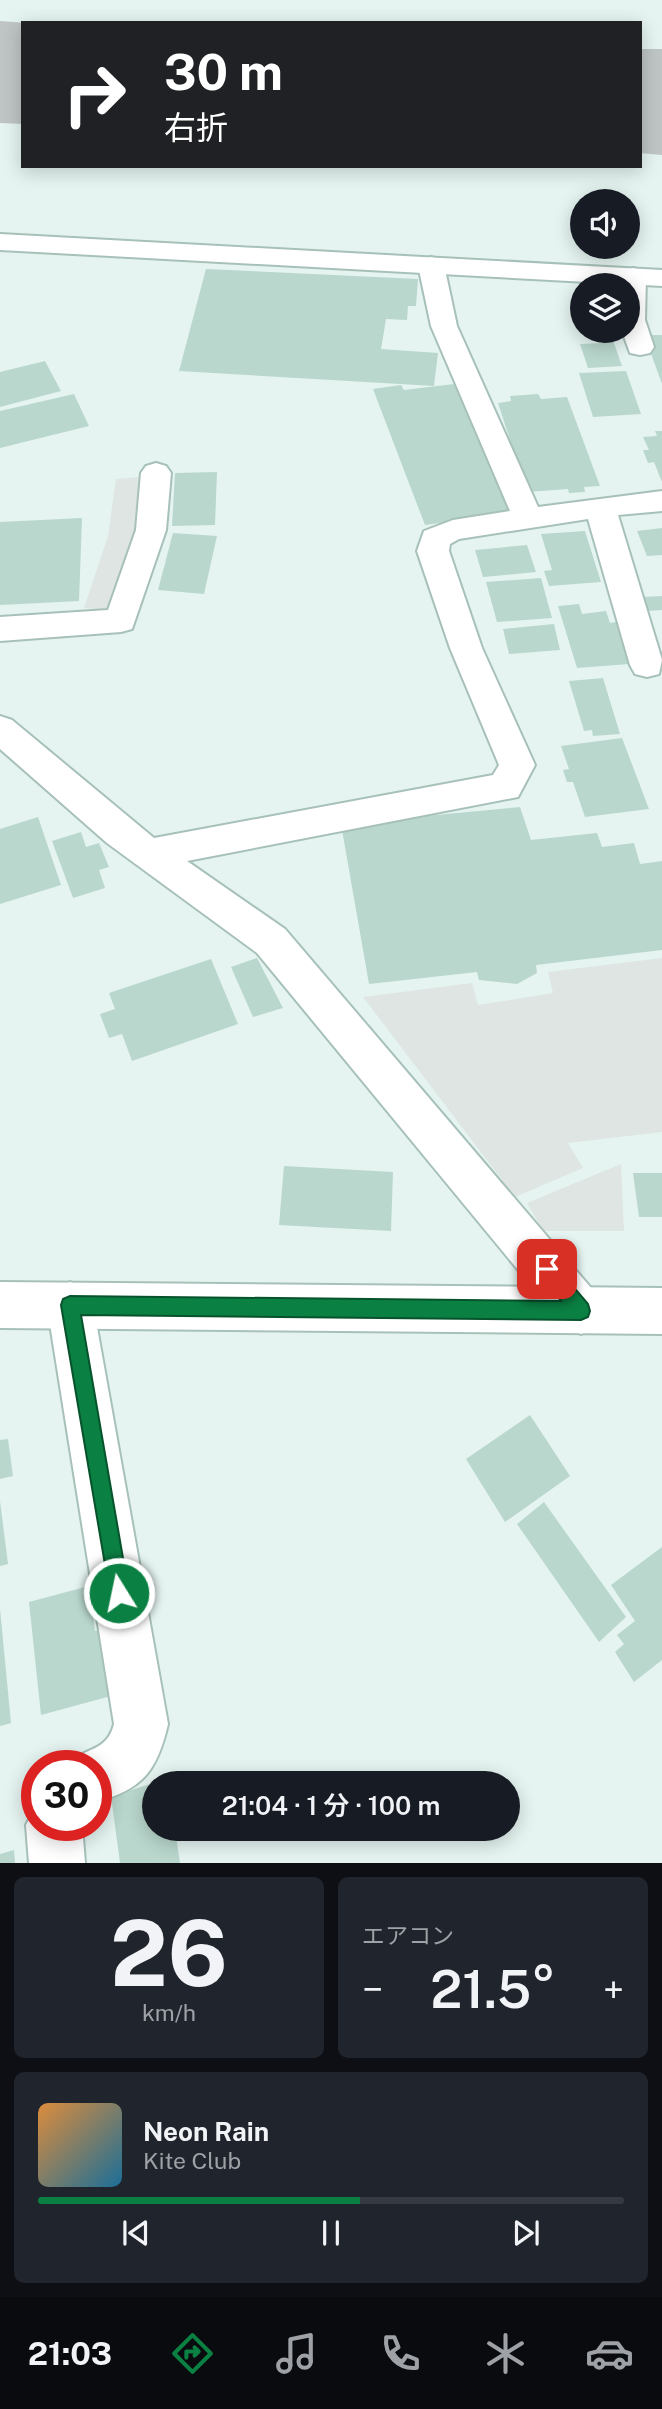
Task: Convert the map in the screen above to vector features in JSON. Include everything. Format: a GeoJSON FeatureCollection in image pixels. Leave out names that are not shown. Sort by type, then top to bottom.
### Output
{"type":"FeatureCollection","features":[{"type":"Feature","properties":{"kind":"street"},"geometry":{"type":"LineString","coordinates":[[0,242],[578,273]]}},
{"type":"Feature","properties":{"kind":"street"},"geometry":{"type":"LineString","coordinates":[[431,265],[443,326],[528,518]]}},
{"type":"Feature","properties":{"kind":"street"},"geometry":{"type":"LineString","coordinates":[[640,276],[662,278]]}},
{"type":"Feature","properties":{"kind":"street"},"geometry":{"type":"LineString","coordinates":[[639,343],[640,347]]}},
{"type":"Feature","properties":{"kind":"street"},"geometry":{"type":"LineString","coordinates":[[0,629],[121,621],[151,530],[156,473]]}},
{"type":"Feature","properties":{"kind":"street"},"geometry":{"type":"LineString","coordinates":[[151,853],[505,787],[517,765],[466,648],[433,551],[435,538],[453,530],[662,500]]}},
{"type":"Feature","properties":{"kind":"street"},"geometry":{"type":"LineString","coordinates":[[600,507],[647,665]]}},
{"type":"Feature","properties":{"kind":"street"},"geometry":{"type":"LineString","coordinates":[[0,729],[120,833],[271,941],[581,1311]]}},
{"type":"Feature","properties":{"kind":"street"},"geometry":{"type":"LineString","coordinates":[[0,1304],[662,1311]]}},
{"type":"Feature","properties":{"kind":"street"},"geometry":{"type":"LineString","coordinates":[[70,1305],[141,1724],[135,1749],[112,1772]]}},
{"type":"Feature","properties":{"kind":"street"},"geometry":{"type":"LineString","coordinates":[[55,1841],[57,1863]]}},
{"type":"Feature","properties":{"kind":"shaded area"},"geometry":{"type":"Polygon","coordinates":[[[152,476],[121,611],[84,608],[108,536],[116,479],[152,476]]]}},
{"type":"Feature","properties":{"kind":"shaded area"},"geometry":{"type":"Polygon","coordinates":[[[662,958],[662,1132],[568,1143],[583,1168],[515,1197],[363,997],[472,983],[478,1005],[553,993],[548,972],[662,958]]]}},
{"type":"Feature","properties":{"kind":"shaded area"},"geometry":{"type":"Polygon","coordinates":[[[621,1164],[624,1231],[543,1231],[527,1203],[621,1164]]]}},
{"type":"Feature","properties":{"kind":"building"},"geometry":{"type":"Polygon","coordinates":[[[206,269],[418,279],[416,306],[408,306],[407,320],[386,319],[381,349],[438,353],[434,386],[179,371],[206,269]]]}},
{"type":"Feature","properties":{"kind":"building"},"geometry":{"type":"Polygon","coordinates":[[[650,335],[662,335],[662,384],[649,348],[650,335]]]}},
{"type":"Feature","properties":{"kind":"building"},"geometry":{"type":"Polygon","coordinates":[[[614,343],[622,366],[588,368],[580,344],[614,343]]]}},
{"type":"Feature","properties":{"kind":"building"},"geometry":{"type":"Polygon","coordinates":[[[45,361],[61,391],[0,407],[0,372],[45,361]]]}},
{"type":"Feature","properties":{"kind":"building"},"geometry":{"type":"Polygon","coordinates":[[[626,371],[641,414],[593,417],[579,373],[626,371]]]}},
{"type":"Feature","properties":{"kind":"building"},"geometry":{"type":"Polygon","coordinates":[[[454,384],[511,513],[425,525],[373,389],[401,385],[404,390],[454,384]]]}},
{"type":"Feature","properties":{"kind":"building"},"geometry":{"type":"Polygon","coordinates":[[[74,394],[89,426],[0,448],[0,411],[74,394]]]}},
{"type":"Feature","properties":{"kind":"building"},"geometry":{"type":"Polygon","coordinates":[[[538,394],[541,399],[567,397],[600,486],[584,487],[585,492],[569,493],[568,489],[527,492],[498,403],[511,401],[510,396],[538,394]]]}},
{"type":"Feature","properties":{"kind":"building"},"geometry":{"type":"Polygon","coordinates":[[[655,431],[662,431],[662,482],[654,462],[648,463],[643,450],[649,450],[643,437],[657,436],[655,431]]]}},
{"type":"Feature","properties":{"kind":"building"},"geometry":{"type":"Polygon","coordinates":[[[217,472],[215,525],[172,526],[175,473],[217,472]]]}},
{"type":"Feature","properties":{"kind":"building"},"geometry":{"type":"Polygon","coordinates":[[[82,518],[79,601],[0,605],[0,522],[82,518]]]}},
{"type":"Feature","properties":{"kind":"building"},"geometry":{"type":"Polygon","coordinates":[[[662,528],[662,555],[647,556],[637,531],[662,528]]]}},
{"type":"Feature","properties":{"kind":"building"},"geometry":{"type":"Polygon","coordinates":[[[585,531],[601,582],[549,586],[544,571],[552,570],[541,534],[585,531]]]}},
{"type":"Feature","properties":{"kind":"building"},"geometry":{"type":"Polygon","coordinates":[[[173,533],[217,536],[204,594],[158,590],[173,533]]]}},
{"type":"Feature","properties":{"kind":"building"},"geometry":{"type":"Polygon","coordinates":[[[527,545],[536,572],[483,577],[475,550],[527,545]]]}},
{"type":"Feature","properties":{"kind":"building"},"geometry":{"type":"Polygon","coordinates":[[[541,578],[552,618],[497,622],[486,582],[541,578]]]}},
{"type":"Feature","properties":{"kind":"building"},"geometry":{"type":"Polygon","coordinates":[[[662,596],[662,610],[647,611],[643,597],[662,596]]]}},
{"type":"Feature","properties":{"kind":"building"},"geometry":{"type":"Polygon","coordinates":[[[579,604],[582,614],[606,611],[610,623],[616,622],[629,664],[577,668],[558,606],[579,604]]]}},
{"type":"Feature","properties":{"kind":"building"},"geometry":{"type":"Polygon","coordinates":[[[554,624],[560,650],[509,654],[503,629],[554,624]]]}},
{"type":"Feature","properties":{"kind":"building"},"geometry":{"type":"Polygon","coordinates":[[[603,678],[620,734],[593,736],[592,730],[584,731],[569,681],[603,678]]]}},
{"type":"Feature","properties":{"kind":"building"},"geometry":{"type":"Polygon","coordinates":[[[622,738],[649,809],[585,817],[573,782],[567,782],[563,770],[569,769],[561,746],[622,738]]]}},
{"type":"Feature","properties":{"kind":"building"},"geometry":{"type":"Polygon","coordinates":[[[520,807],[531,840],[597,833],[602,847],[634,843],[640,864],[662,861],[662,950],[536,965],[537,973],[517,984],[479,980],[477,972],[369,984],[341,824],[520,807]]]}},
{"type":"Feature","properties":{"kind":"building"},"geometry":{"type":"Polygon","coordinates":[[[38,817],[61,885],[0,904],[0,829],[38,817]]]}},
{"type":"Feature","properties":{"kind":"building"},"geometry":{"type":"Polygon","coordinates":[[[81,832],[86,847],[99,843],[109,867],[99,870],[105,888],[73,898],[52,841],[81,832]]]}},
{"type":"Feature","properties":{"kind":"building"},"geometry":{"type":"Polygon","coordinates":[[[257,958],[283,1008],[253,1017],[231,967],[257,958]]]}},
{"type":"Feature","properties":{"kind":"building"},"geometry":{"type":"Polygon","coordinates":[[[211,959],[238,1024],[132,1061],[122,1034],[109,1038],[100,1014],[115,1009],[109,993],[211,959]]]}},
{"type":"Feature","properties":{"kind":"building"},"geometry":{"type":"Polygon","coordinates":[[[284,1166],[393,1172],[391,1231],[279,1225],[284,1166]]]}},
{"type":"Feature","properties":{"kind":"building"},"geometry":{"type":"Polygon","coordinates":[[[633,1173],[662,1173],[662,1217],[639,1217],[633,1173]]]}},
{"type":"Feature","properties":{"kind":"building"},"geometry":{"type":"Polygon","coordinates":[[[530,1415],[570,1476],[505,1522],[466,1459],[530,1415]]]}},
{"type":"Feature","properties":{"kind":"building"},"geometry":{"type":"Polygon","coordinates":[[[8,1439],[13,1476],[0,1479],[0,1440],[8,1439]]]}},
{"type":"Feature","properties":{"kind":"building"},"geometry":{"type":"Polygon","coordinates":[[[0,1501],[8,1564],[0,1566],[0,1501]]]}},
{"type":"Feature","properties":{"kind":"building"},"geometry":{"type":"Polygon","coordinates":[[[544,1502],[626,1617],[599,1642],[517,1524],[544,1502]]]}},
{"type":"Feature","properties":{"kind":"building"},"geometry":{"type":"Polygon","coordinates":[[[662,1547],[662,1660],[634,1682],[615,1652],[624,1644],[617,1635],[635,1621],[611,1585],[662,1547]]]}},
{"type":"Feature","properties":{"kind":"building"},"geometry":{"type":"Polygon","coordinates":[[[89,1586],[95,1631],[104,1629],[111,1696],[41,1715],[29,1602],[89,1586]]]}},
{"type":"Feature","properties":{"kind":"building"},"geometry":{"type":"Polygon","coordinates":[[[0,1609],[11,1723],[0,1726],[0,1609]]]}},
{"type":"Feature","properties":{"kind":"building"},"geometry":{"type":"Polygon","coordinates":[[[142,1787],[142,1841],[177,1841],[180,1863],[120,1863],[112,1796],[142,1787]]]}},
{"type":"Feature","properties":{"kind":"building"},"geometry":{"type":"Polygon","coordinates":[[[14,1850],[15,1863],[0,1863],[0,1854],[14,1850]]]}},
{"type":"Feature","properties":{"kind":"runway"},"geometry":{"type":"LineString","coordinates":[[0,72],[21,73]]}},
{"type":"Feature","properties":{"kind":"runway"},"geometry":{"type":"LineString","coordinates":[[642,101],[662,102]]}},
{"type":"Feature","properties":{"kind":"route"},"geometry":{"type":"LineString","coordinates":[[119,1593],[70,1305],[581,1311],[547,1269]]}}]}
